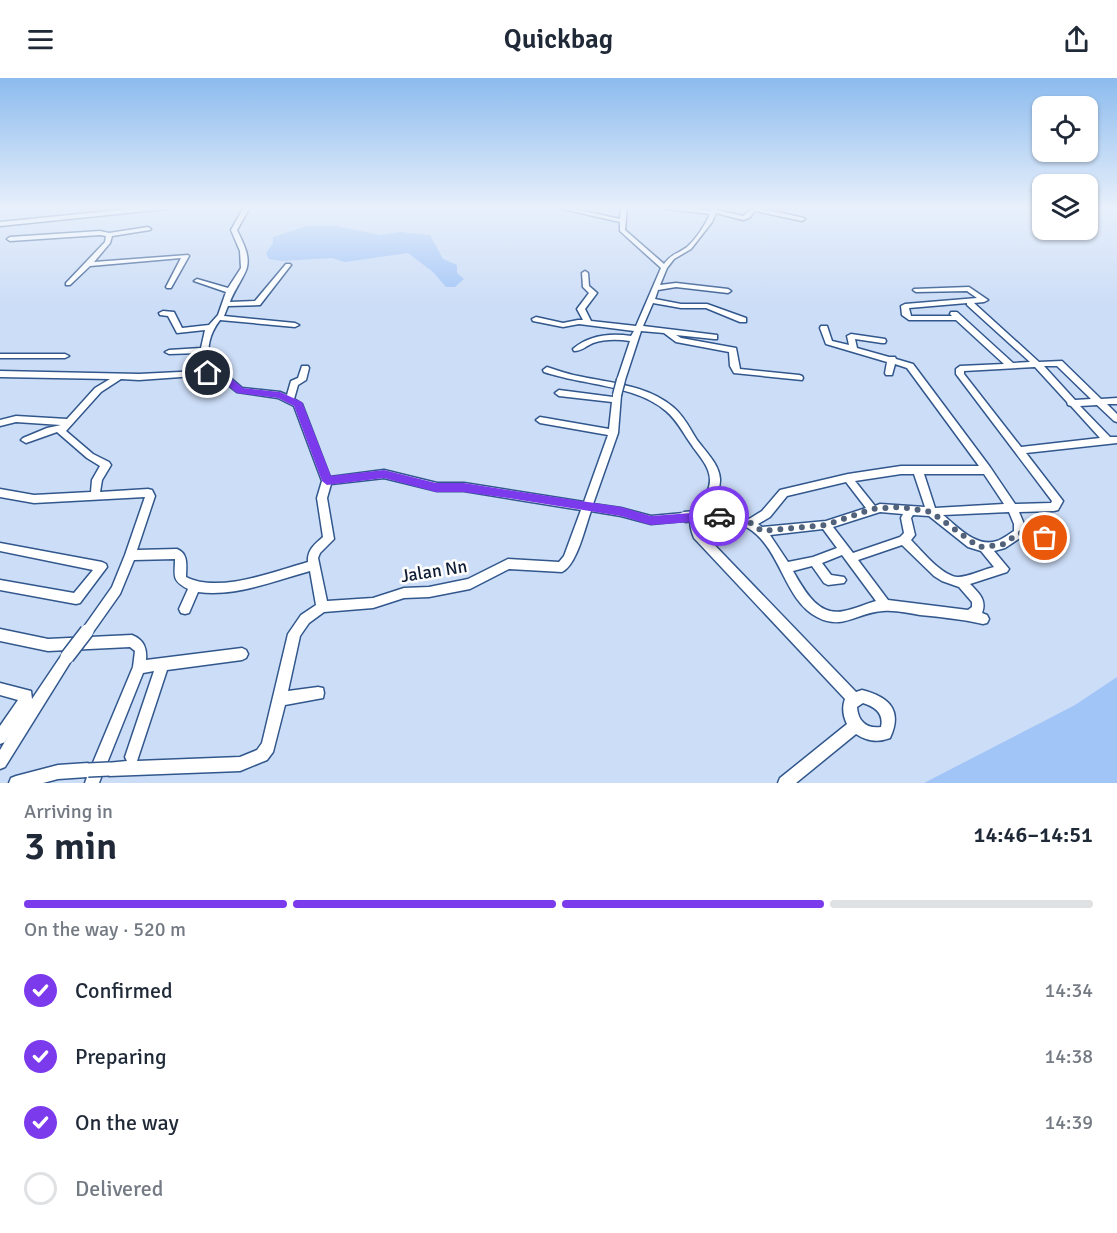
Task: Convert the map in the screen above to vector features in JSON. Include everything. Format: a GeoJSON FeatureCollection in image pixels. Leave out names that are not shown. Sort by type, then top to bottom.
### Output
{"type":"FeatureCollection","features":[{"type":"Feature","properties":{"kind":"street"},"geometry":{"type":"LineString","coordinates":[[68,284],[109,240]]}},
{"type":"Feature","properties":{"kind":"street"},"geometry":{"type":"LineString","coordinates":[[208,373],[204,371],[204,350],[210,327],[218,318],[230,291],[244,268],[243,251],[238,240]]}},
{"type":"Feature","properties":{"kind":"street"},"geometry":{"type":"LineString","coordinates":[[633,240],[664,268]]}},
{"type":"Feature","properties":{"kind":"street","name":"Jalan Nn"},"geometry":{"type":"LineString","coordinates":[[322,607],[373,603],[404,593],[429,592],[470,584],[485,579],[500,567],[513,563],[562,567],[569,558],[613,433],[621,380],[638,328],[664,268],[672,258],[689,248],[695,240]]}},
{"type":"Feature","properties":{"kind":"street"},"geometry":{"type":"LineString","coordinates":[[88,264],[186,256],[169,287]]}},
{"type":"Feature","properties":{"kind":"street"},"geometry":{"type":"LineString","coordinates":[[225,304],[257,303],[288,265]]}},
{"type":"Feature","properties":{"kind":"street"},"geometry":{"type":"LineString","coordinates":[[585,273],[586,287],[593,293],[582,309],[588,323]]}},
{"type":"Feature","properties":{"kind":"street"},"geometry":{"type":"LineString","coordinates":[[197,281],[230,291]]}},
{"type":"Feature","properties":{"kind":"street"},"geometry":{"type":"LineString","coordinates":[[655,288],[676,285],[728,291]]}},
{"type":"Feature","properties":{"kind":"street"},"geometry":{"type":"LineString","coordinates":[[916,291],[969,289],[984,300],[970,303],[908,304],[905,306],[906,315],[913,319],[958,318]]}},
{"type":"Feature","properties":{"kind":"street"},"geometry":{"type":"LineString","coordinates":[[651,300],[681,306],[707,306],[743,320]]}},
{"type":"Feature","properties":{"kind":"street"},"geometry":{"type":"LineString","coordinates":[[970,303],[1036,363],[1071,403],[1112,441]]}},
{"type":"Feature","properties":{"kind":"street"},"geometry":{"type":"LineString","coordinates":[[943,304],[1011,366]]}},
{"type":"Feature","properties":{"kind":"street"},"geometry":{"type":"LineString","coordinates":[[164,313],[171,314],[180,332],[210,327]]}},
{"type":"Feature","properties":{"kind":"street"},"geometry":{"type":"LineString","coordinates":[[218,318],[295,325]]}},
{"type":"Feature","properties":{"kind":"street"},"geometry":{"type":"LineString","coordinates":[[536,319],[573,325],[578,322],[714,337]]}},
{"type":"Feature","properties":{"kind":"street"},"geometry":{"type":"LineString","coordinates":[[824,328],[828,342],[892,359],[914,370],[1012,508],[1019,524],[1019,533]]}},
{"type":"Feature","properties":{"kind":"street"},"geometry":{"type":"LineString","coordinates":[[667,332],[679,340],[733,350],[734,366],[737,371],[799,378]]}},
{"type":"Feature","properties":{"kind":"street"},"geometry":{"type":"LineString","coordinates":[[577,350],[586,343],[611,336],[634,339]]}},
{"type":"Feature","properties":{"kind":"street"},"geometry":{"type":"LineString","coordinates":[[853,349],[851,336],[882,341]]}},
{"type":"Feature","properties":{"kind":"street"},"geometry":{"type":"LineString","coordinates":[[169,352],[204,350]]}},
{"type":"Feature","properties":{"kind":"street"},"geometry":{"type":"LineString","coordinates":[[0,356],[65,356]]}},
{"type":"Feature","properties":{"kind":"street"},"geometry":{"type":"LineString","coordinates":[[889,373],[892,359]]}},
{"type":"Feature","properties":{"kind":"street"},"geometry":{"type":"LineString","coordinates":[[762,531],[826,525],[872,509],[894,507],[931,512],[1054,507],[1058,501],[959,371],[964,368],[1036,363],[1062,364],[1117,418]]}},
{"type":"Feature","properties":{"kind":"street"},"geometry":{"type":"LineString","coordinates":[[290,399],[294,383],[302,380],[305,368]]}},
{"type":"Feature","properties":{"kind":"street"},"geometry":{"type":"LineString","coordinates":[[548,370],[570,379],[642,393],[668,407],[710,465],[715,478],[714,487],[697,509],[694,519],[698,535],[854,699]]}},
{"type":"Feature","properties":{"kind":"street"},"geometry":{"type":"LineString","coordinates":[[0,374],[121,376],[208,373],[225,378],[240,390],[290,399],[300,407],[327,481],[322,498],[329,539],[315,552],[314,565],[322,607],[297,627],[268,747],[262,755],[240,764],[109,769],[90,777],[58,772],[16,783]]}},
{"type":"Feature","properties":{"kind":"street"},"geometry":{"type":"LineString","coordinates":[[95,496],[97,480],[106,465],[61,432],[98,390],[121,376]]}},
{"type":"Feature","properties":{"kind":"street"},"geometry":{"type":"LineString","coordinates":[[559,393],[617,397]]}},
{"type":"Feature","properties":{"kind":"street"},"geometry":{"type":"LineString","coordinates":[[1071,403],[1117,401]]}},
{"type":"Feature","properties":{"kind":"street"},"geometry":{"type":"LineString","coordinates":[[0,423],[16,419],[65,425]]}},
{"type":"Feature","properties":{"kind":"street"},"geometry":{"type":"LineString","coordinates":[[540,420],[613,433]]}},
{"type":"Feature","properties":{"kind":"street"},"geometry":{"type":"LineString","coordinates":[[26,440],[65,425]]}},
{"type":"Feature","properties":{"kind":"street"},"geometry":{"type":"LineString","coordinates":[[1020,450],[1112,441]]}},
{"type":"Feature","properties":{"kind":"street"},"geometry":{"type":"LineString","coordinates":[[751,523],[766,514],[784,493],[848,478],[918,470],[987,470]]}},
{"type":"Feature","properties":{"kind":"street"},"geometry":{"type":"LineString","coordinates":[[904,540],[938,572],[956,583],[1003,569],[985,549],[972,544],[931,512],[918,470]]}},
{"type":"Feature","properties":{"kind":"street"},"geometry":{"type":"LineString","coordinates":[[327,481],[384,474],[436,488],[464,488],[621,512],[651,520],[708,515],[751,523],[762,531],[803,598],[812,608],[827,617],[844,618],[863,609],[885,605],[970,615],[983,620]]}},
{"type":"Feature","properties":{"kind":"street"},"geometry":{"type":"LineString","coordinates":[[848,478],[872,509]]}},
{"type":"Feature","properties":{"kind":"street"},"geometry":{"type":"LineString","coordinates":[[0,493],[28,499],[150,494],[116,590],[67,657],[0,762]]}},
{"type":"Feature","properties":{"kind":"street"},"geometry":{"type":"LineString","coordinates":[[785,568],[904,540],[910,535],[906,519],[911,510]]}},
{"type":"Feature","properties":{"kind":"street"},"geometry":{"type":"LineString","coordinates":[[826,525],[885,605]]}},
{"type":"Feature","properties":{"kind":"street"},"geometry":{"type":"LineString","coordinates":[[985,549],[1002,545],[1019,533],[1056,540]]}},
{"type":"Feature","properties":{"kind":"street"},"geometry":{"type":"LineString","coordinates":[[0,546],[102,567],[76,599],[0,585]]}},
{"type":"Feature","properties":{"kind":"street"},"geometry":{"type":"LineString","coordinates":[[130,555],[177,554],[180,556],[181,580],[194,587],[227,587],[314,565]]}},
{"type":"Feature","properties":{"kind":"street"},"geometry":{"type":"LineString","coordinates":[[814,561],[828,580],[840,580]]}},
{"type":"Feature","properties":{"kind":"street"},"geometry":{"type":"LineString","coordinates":[[962,583],[978,600],[978,610],[970,615]]}},
{"type":"Feature","properties":{"kind":"street"},"geometry":{"type":"LineString","coordinates":[[185,609],[194,587]]}},
{"type":"Feature","properties":{"kind":"street"},"geometry":{"type":"LineString","coordinates":[[0,635],[48,645],[132,641],[141,649],[139,667],[90,777]]}},
{"type":"Feature","properties":{"kind":"street"},"geometry":{"type":"LineString","coordinates":[[139,667],[242,654]]}},
{"type":"Feature","properties":{"kind":"street"},"geometry":{"type":"LineString","coordinates":[[132,757],[162,665]]}},
{"type":"Feature","properties":{"kind":"street"},"geometry":{"type":"LineString","coordinates":[[0,689],[26,696],[26,700],[0,738]]}},
{"type":"Feature","properties":{"kind":"street"},"geometry":{"type":"LineString","coordinates":[[280,699],[318,693]]}},
{"type":"Feature","properties":{"kind":"street"},"geometry":{"type":"LineString","coordinates":[[862,696],[873,698],[883,706],[889,715],[890,726],[885,733],[876,736],[866,733],[856,725],[849,711],[854,699],[862,696]]}},
{"type":"Feature","properties":{"kind":"street"},"geometry":{"type":"LineString","coordinates":[[785,783],[856,725]]}},
{"type":"Feature","properties":{"kind":"water"},"geometry":{"type":"Polygon","coordinates":[[[273,240],[433,240],[443,259],[457,265],[457,273],[464,279],[455,287],[446,287],[433,272],[408,253],[345,262],[332,258],[281,261],[269,259],[266,253],[273,240]]]}},
{"type":"Feature","properties":{"kind":"water"},"geometry":{"type":"Polygon","coordinates":[[[1117,677],[1117,783],[924,783],[1075,705],[1117,677]]]}},
{"type":"Feature","properties":{"kind":"way so far"},"geometry":{"type":"LineString","coordinates":[[719,516],[751,523],[762,531],[826,525],[872,509],[900,507],[931,512],[972,544],[985,549],[1002,545],[1019,533],[1045,538]]}},
{"type":"Feature","properties":{"kind":"route"},"geometry":{"type":"LineString","coordinates":[[208,373],[225,378],[240,390],[280,395],[298,404],[327,481],[384,474],[436,488],[456,487],[508,494],[621,512],[657,521],[708,515],[719,516]]}}]}
